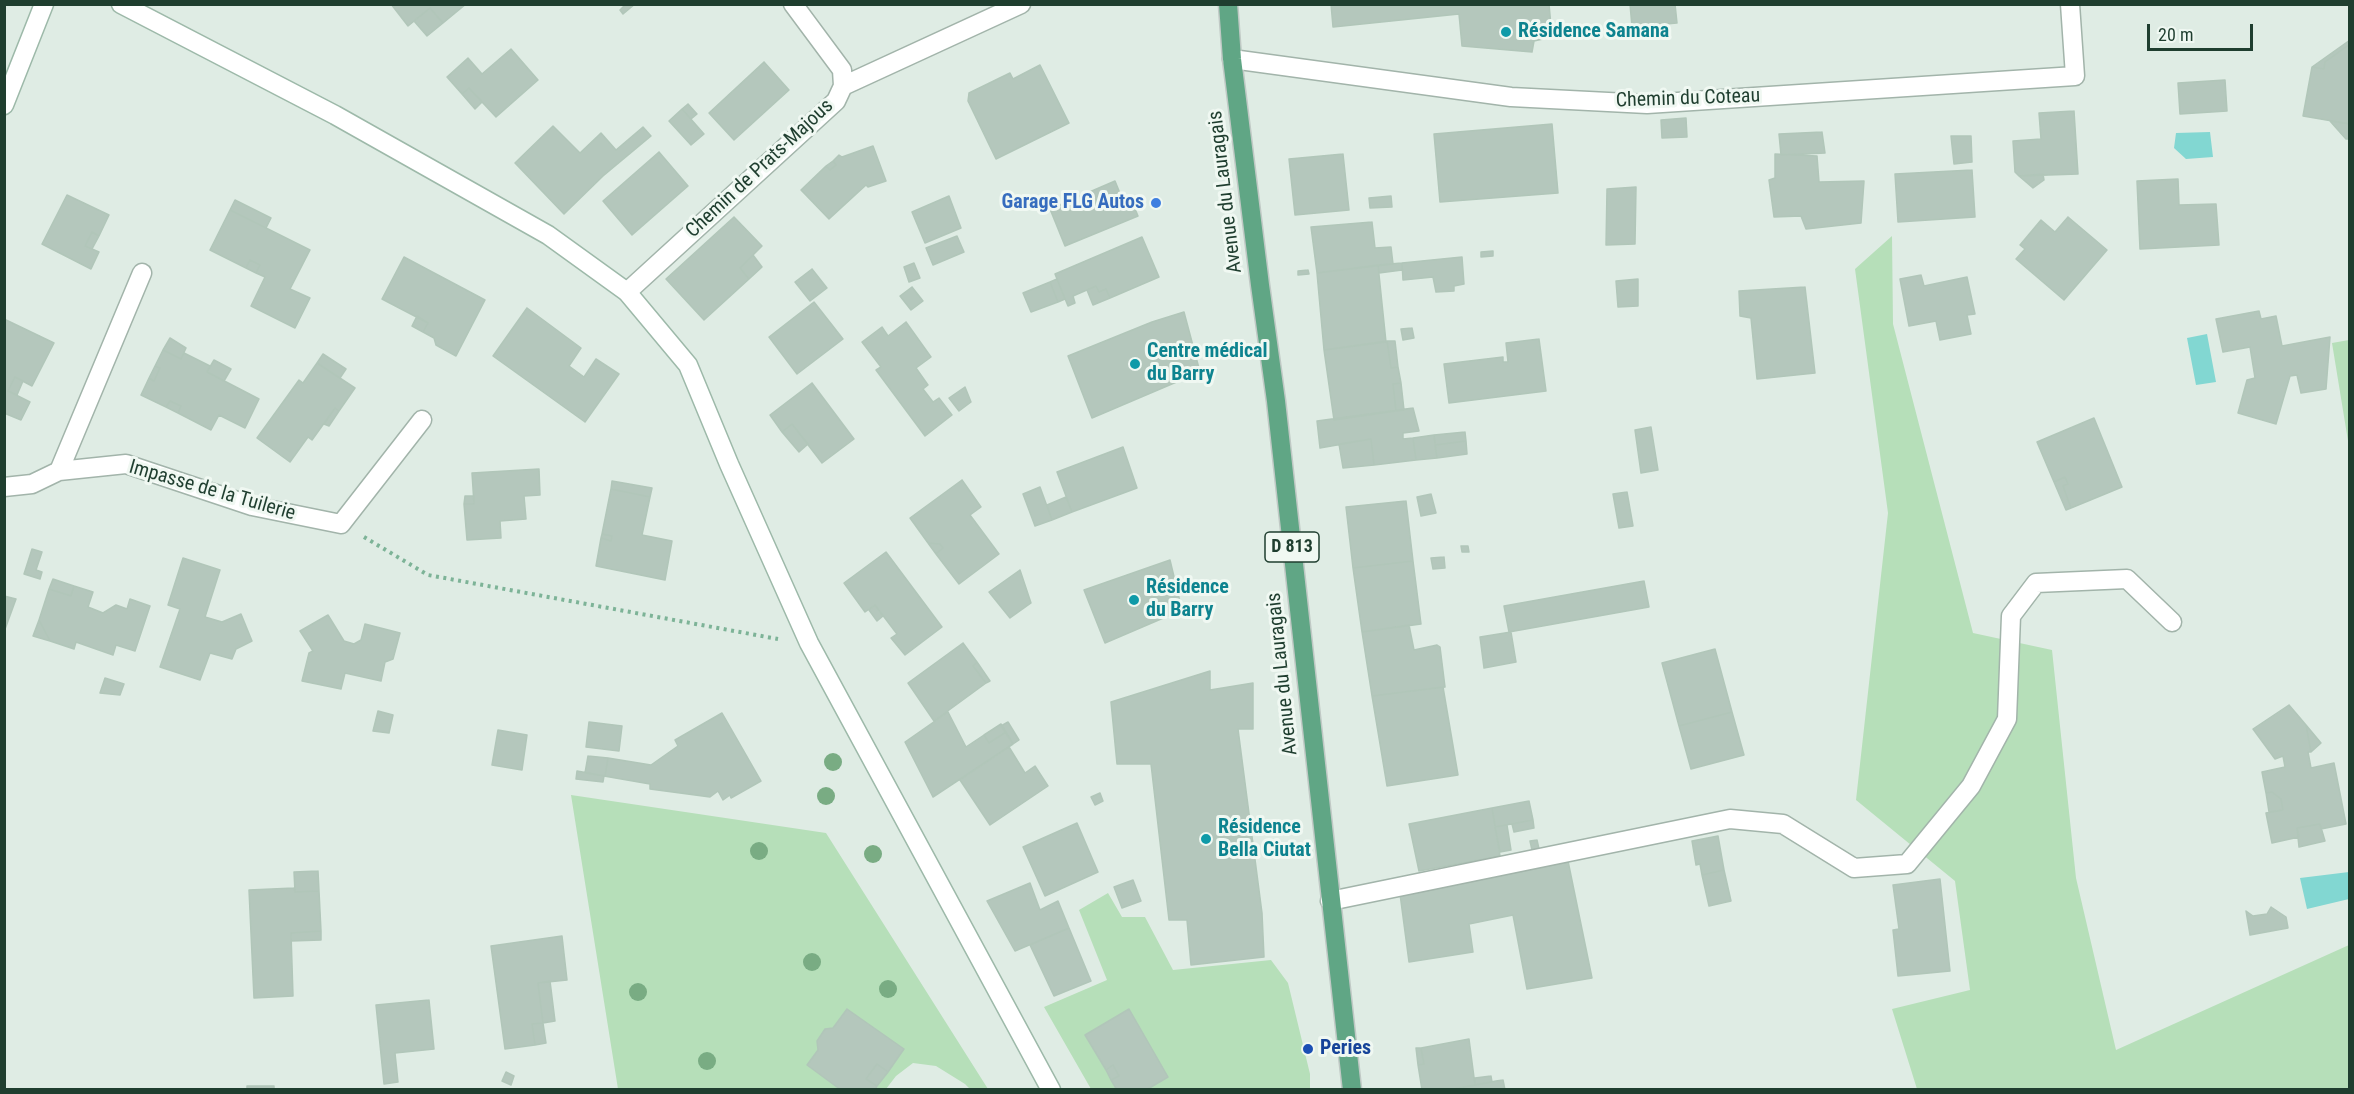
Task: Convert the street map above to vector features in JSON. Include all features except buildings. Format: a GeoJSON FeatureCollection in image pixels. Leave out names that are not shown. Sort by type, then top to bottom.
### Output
{"type":"FeatureCollection","features":[{"type":"Feature","properties":{"kind":"main road","name":"Avenue du Lauragais"},"geometry":{"type":"LineString","coordinates":[[1228,4],[1232,59],[1276,401],[1352,1089]]}},
{"type":"Feature","properties":{"kind":"street"},"geometry":{"type":"LineString","coordinates":[[4,105],[44,4]]}},
{"type":"Feature","properties":{"kind":"street"},"geometry":{"type":"LineString","coordinates":[[121,4],[335,115],[548,235],[627,292],[688,365],[808,642],[1051,1089]]}},
{"type":"Feature","properties":{"kind":"street","name":"Chemin de Prats-Majous"},"geometry":{"type":"LineString","coordinates":[[627,292],[836,101],[843,86],[842,70],[793,4]]}},
{"type":"Feature","properties":{"kind":"street"},"geometry":{"type":"LineString","coordinates":[[843,86],[1021,4]]}},
{"type":"Feature","properties":{"kind":"street","name":"Chemin du Coteau"},"geometry":{"type":"LineString","coordinates":[[1232,59],[1511,97],[1647,104],[2004,81],[2075,76],[2070,4]]}},
{"type":"Feature","properties":{"kind":"street"},"geometry":{"type":"LineString","coordinates":[[59,471],[142,273]]}},
{"type":"Feature","properties":{"kind":"street"},"geometry":{"type":"LineString","coordinates":[[340,524],[422,420]]}},
{"type":"Feature","properties":{"kind":"street","name":"Impasse de la Tuilerie"},"geometry":{"type":"LineString","coordinates":[[4,487],[32,484],[59,471],[126,464],[252,506],[340,524]]}},
{"type":"Feature","properties":{"kind":"street"},"geometry":{"type":"LineString","coordinates":[[1330,901],[1730,819],[1783,824],[1854,868],[1906,864],[1971,786],[2007,719],[2011,616],[2036,583],[2127,579],[2172,622]]}},
{"type":"Feature","properties":{"kind":"path"},"geometry":{"type":"LineString","coordinates":[[340,524],[428,575],[768,638],[808,642]]}},
{"type":"Feature","properties":{"kind":"green space"},"geometry":{"type":"Polygon","coordinates":[[[1892,236],[1893,324],[1973,633],[2052,650],[2076,878],[2116,1050],[2349,945],[2349,1089],[1917,1089],[1892,1009],[1970,990],[1955,881],[1856,800],[1888,513],[1855,269],[1892,236]]]}},
{"type":"Feature","properties":{"kind":"green space"},"geometry":{"type":"Polygon","coordinates":[[[2350,341],[2349,447],[2332,343],[2350,341]]]}},
{"type":"Feature","properties":{"kind":"green space"},"geometry":{"type":"Polygon","coordinates":[[[571,795],[826,833],[988,1089],[970,1089],[936,1066],[913,1063],[896,1076],[886,1089],[618,1089],[571,795]]]}},
{"type":"Feature","properties":{"kind":"green space"},"geometry":{"type":"Polygon","coordinates":[[[1108,893],[1122,917],[1145,917],[1173,970],[1271,960],[1288,983],[1310,1074],[1310,1089],[1091,1089],[1044,1007],[1107,980],[1079,910],[1108,893]]]}},
{"type":"Feature","properties":{"kind":"water"},"geometry":{"type":"Polygon","coordinates":[[[2210,132],[2213,157],[2186,159],[2174,148],[2176,133],[2210,132]]]}},
{"type":"Feature","properties":{"kind":"water"},"geometry":{"type":"Polygon","coordinates":[[[2207,334],[2216,382],[2196,385],[2187,338],[2207,334]]]}},
{"type":"Feature","properties":{"kind":"water"},"geometry":{"type":"Polygon","coordinates":[[[2349,872],[2349,899],[2307,909],[2300,878],[2349,872]]]}},
{"type":"Feature","properties":{"kind":"place","name":"Résidence Samana"},"geometry":{"type":"Point","coordinates":[1506,32]}},
{"type":"Feature","properties":{"kind":"place","name":"Garage FLG Autos"},"geometry":{"type":"Point","coordinates":[1156,203]}},
{"type":"Feature","properties":{"kind":"place","name":"Centre médical du Barry"},"geometry":{"type":"Point","coordinates":[1135,364]}},
{"type":"Feature","properties":{"kind":"place","name":"Résidence du Barry"},"geometry":{"type":"Point","coordinates":[1134,600]}},
{"type":"Feature","properties":{"kind":"place","name":"Résidence Bella Ciutat"},"geometry":{"type":"Point","coordinates":[1206,839]}},
{"type":"Feature","properties":{"kind":"place","name":"Peries"},"geometry":{"type":"Point","coordinates":[1308,1049]}}]}
